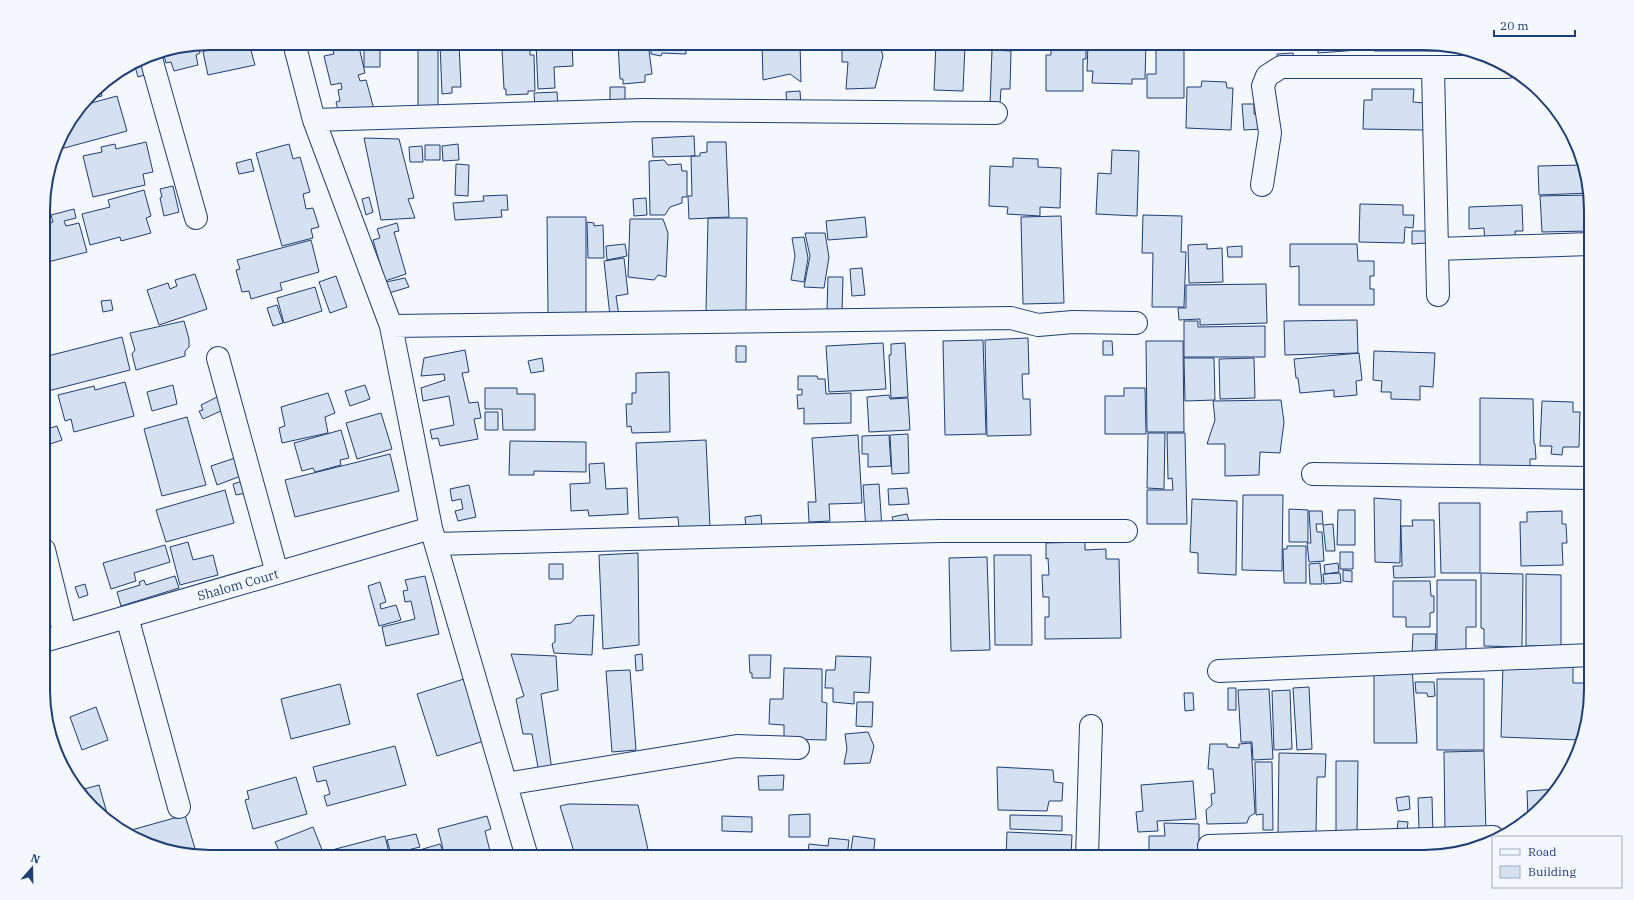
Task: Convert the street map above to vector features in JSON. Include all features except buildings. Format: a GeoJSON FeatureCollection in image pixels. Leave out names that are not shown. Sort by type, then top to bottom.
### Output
{"type":"FeatureCollection","features":[{"type":"Feature","properties":{"kind":"street"},"geometry":{"type":"LineString","coordinates":[[296,50],[314,120],[391,326],[434,536],[525,850]]}},
{"type":"Feature","properties":{"kind":"street"},"geometry":{"type":"LineString","coordinates":[[152,61],[196,218]]}},
{"type":"Feature","properties":{"kind":"street"},"geometry":{"type":"LineString","coordinates":[[1262,186],[1270,133],[1263,86],[1267,76],[1281,67],[1495,67]]}},
{"type":"Feature","properties":{"kind":"street"},"geometry":{"type":"LineString","coordinates":[[1433,68],[1438,295]]}},
{"type":"Feature","properties":{"kind":"street"},"geometry":{"type":"LineString","coordinates":[[314,120],[643,110],[996,113]]}},
{"type":"Feature","properties":{"kind":"street"},"geometry":{"type":"LineString","coordinates":[[1437,249],[1584,244]]}},
{"type":"Feature","properties":{"kind":"street"},"geometry":{"type":"LineString","coordinates":[[391,326],[1011,318],[1038,325],[1072,322],[1136,323]]}},
{"type":"Feature","properties":{"kind":"street"},"geometry":{"type":"LineString","coordinates":[[218,358],[278,573]]}},
{"type":"Feature","properties":{"kind":"street"},"geometry":{"type":"LineString","coordinates":[[1313,474],[1584,478]]}},
{"type":"Feature","properties":{"kind":"street","name":"Shalom Court"},"geometry":{"type":"LineString","coordinates":[[50,639],[278,573],[434,536],[940,531],[1126,531]]}},
{"type":"Feature","properties":{"kind":"street"},"geometry":{"type":"LineString","coordinates":[[50,574],[65,635]]}},
{"type":"Feature","properties":{"kind":"street"},"geometry":{"type":"LineString","coordinates":[[127,617],[179,807]]}},
{"type":"Feature","properties":{"kind":"street"},"geometry":{"type":"LineString","coordinates":[[1219,670],[1584,655]]}},
{"type":"Feature","properties":{"kind":"street"},"geometry":{"type":"LineString","coordinates":[[1087,850],[1091,726]]}},
{"type":"Feature","properties":{"kind":"street"},"geometry":{"type":"LineString","coordinates":[[506,784],[737,746],[798,748]]}},
{"type":"Feature","properties":{"kind":"street"},"geometry":{"type":"LineString","coordinates":[[1209,846],[1487,837]]}}]}
